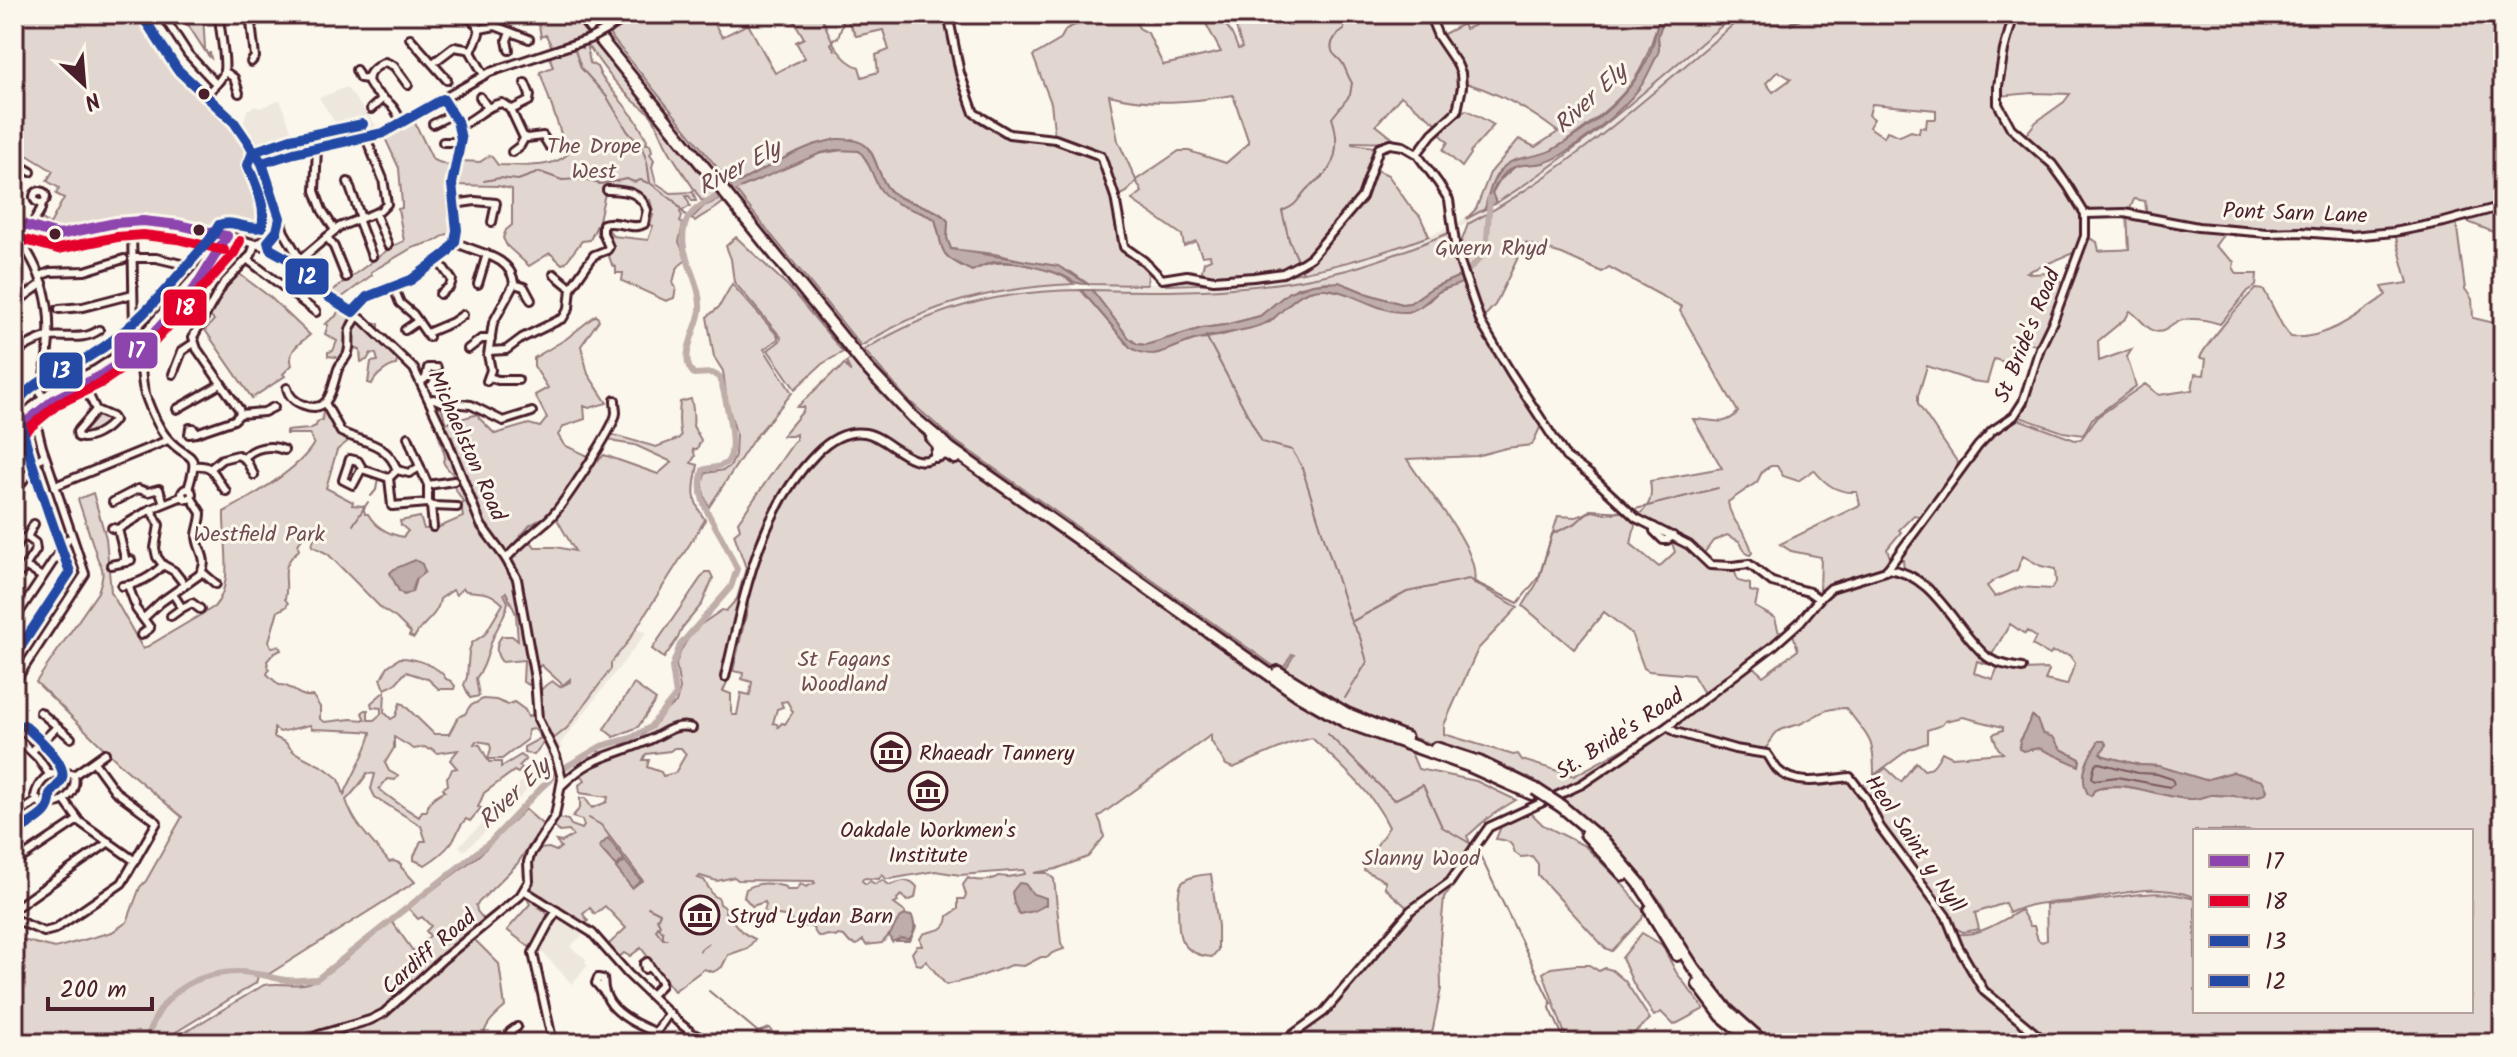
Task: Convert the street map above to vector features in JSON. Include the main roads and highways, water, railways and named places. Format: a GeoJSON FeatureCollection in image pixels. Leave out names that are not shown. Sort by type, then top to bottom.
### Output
{"type":"FeatureCollection","features":[{"type":"Feature","properties":{"kind":"highway"},"geometry":{"type":"LineString","coordinates":[[580,14],[868,364],[943,435],[1300,687],[1347,714],[1479,762],[1560,809],[1605,843],[1655,906],[1693,967],[1727,1010],[1764,1043]]}},
{"type":"Feature","properties":{"kind":"highway"},"geometry":{"type":"LineString","coordinates":[[588,14],[713,173]]}},
{"type":"Feature","properties":{"kind":"highway"},"geometry":{"type":"LineString","coordinates":[[868,364],[903,412],[938,444],[936,456],[944,453],[952,455],[1054,522]]}},
{"type":"Feature","properties":{"kind":"highway"},"geometry":{"type":"LineString","coordinates":[[878,381],[931,433],[1297,694],[1346,722],[1533,792]]}},
{"type":"Feature","properties":{"kind":"highway"},"geometry":{"type":"LineString","coordinates":[[1560,809],[1637,890],[1687,970],[1722,1016],[1754,1043]]}},
{"type":"Feature","properties":{"kind":"water"},"geometry":{"type":"Polygon","coordinates":[[[1660,14],[1666,14],[1658,38],[1659,50],[1636,92],[1604,124],[1568,151],[1547,162],[1521,165],[1507,172],[1492,193],[1496,203],[1485,209],[1494,180],[1501,169],[1517,160],[1547,153],[1566,142],[1596,120],[1623,94],[1644,65],[1660,14]]]}},
{"type":"Feature","properties":{"kind":"water"},"geometry":{"type":"Polygon","coordinates":[[[836,139],[850,139],[867,146],[892,193],[948,221],[947,238],[951,249],[1058,266],[1088,284],[1015,263],[990,263],[972,271],[960,265],[944,251],[935,219],[898,204],[885,195],[859,151],[821,153],[735,190],[732,186],[794,153],[836,139]]]}},
{"type":"Feature","properties":{"kind":"water"},"geometry":{"type":"Polygon","coordinates":[[[1462,275],[1464,281],[1461,283],[1440,291],[1419,307],[1406,312],[1380,308],[1343,293],[1317,289],[1299,296],[1263,324],[1153,354],[1130,347],[1081,290],[1092,290],[1129,338],[1137,344],[1146,345],[1202,328],[1260,316],[1289,292],[1313,284],[1339,282],[1402,304],[1410,303],[1432,288],[1462,275]]]}},
{"type":"Feature","properties":{"kind":"water"},"geometry":{"type":"Polygon","coordinates":[[[415,560],[422,564],[425,572],[416,579],[412,592],[404,595],[390,573],[415,560]]]}},
{"type":"Feature","properties":{"kind":"water"},"geometry":{"type":"Polygon","coordinates":[[[2032,716],[2042,733],[2053,737],[2061,749],[2080,759],[2079,766],[2039,748],[2019,749],[2032,716]]]}},
{"type":"Feature","properties":{"kind":"water"},"geometry":{"type":"Polygon","coordinates":[[[2099,741],[2107,745],[2100,753],[2104,756],[2140,765],[2159,766],[2205,780],[2233,772],[2263,781],[2267,790],[2265,794],[2252,797],[2211,795],[2192,799],[2131,787],[2107,786],[2095,789],[2091,796],[2085,787],[2084,773],[2099,741]]]}},
{"type":"Feature","properties":{"kind":"water"},"geometry":{"type":"Polygon","coordinates":[[[608,838],[624,859],[616,866],[599,847],[608,838]]]}},
{"type":"Feature","properties":{"kind":"water"},"geometry":{"type":"Polygon","coordinates":[[[625,861],[641,881],[632,888],[616,868],[625,861]]]}},
{"type":"Feature","properties":{"kind":"water"},"geometry":{"type":"Polygon","coordinates":[[[1019,883],[1025,884],[1033,894],[1046,898],[1046,905],[1019,914],[1012,892],[1019,883]]]}},
{"type":"Feature","properties":{"kind":"water"},"geometry":{"type":"Polygon","coordinates":[[[906,915],[912,916],[913,934],[909,939],[892,942],[889,936],[898,920],[906,915]]]}},
{"type":"Feature","properties":{"kind":"waterway"},"geometry":{"type":"LineString","coordinates":[[542,14],[549,16]]}},
{"type":"Feature","properties":{"kind":"waterway"},"geometry":{"type":"LineString","coordinates":[[835,14],[843,23],[838,38],[833,39],[831,44],[835,50]]}},
{"type":"Feature","properties":{"kind":"waterway"},"geometry":{"type":"LineString","coordinates":[[1303,272],[1289,240],[1282,211],[1296,203],[1325,174],[1333,161],[1336,139],[1332,118],[1350,95],[1352,83],[1331,46],[1344,30],[1345,14]]}},
{"type":"Feature","properties":{"kind":"waterway"},"geometry":{"type":"LineString","coordinates":[[575,50],[581,68],[607,97],[628,132],[641,145],[650,183],[674,201],[688,218]]}},
{"type":"Feature","properties":{"kind":"waterway"},"geometry":{"type":"LineString","coordinates":[[484,181],[500,178],[518,180],[540,172],[562,180],[581,179],[600,184],[627,179],[648,183]]}},
{"type":"Feature","properties":{"kind":"waterway","name":"River Ely"},"geometry":{"type":"LineString","coordinates":[[146,1043],[151,1027],[167,1001],[190,983],[204,977],[243,972],[286,980],[317,979],[491,841],[562,769],[601,746],[631,738],[650,727],[676,695],[672,667],[680,645],[731,587],[737,569],[702,498],[703,470],[724,465],[732,447],[720,377],[712,373],[694,374],[687,360],[700,310],[697,287],[685,254],[684,231],[687,220],[696,209],[738,186]]}},
{"type":"Feature","properties":{"kind":"waterway","name":"River Ely"},"geometry":{"type":"LineString","coordinates":[[1462,277],[1486,252],[1490,198]]}},
{"type":"Feature","properties":{"kind":"waterway"},"geometry":{"type":"LineString","coordinates":[[1206,336],[1262,442],[1292,450],[1301,465],[1351,622],[1407,592],[1469,579],[1518,603],[1540,575],[1552,534],[1576,523],[1590,510],[1626,512]]}},
{"type":"Feature","properties":{"kind":"waterway"},"geometry":{"type":"LineString","coordinates":[[371,496],[376,490],[378,478]]}},
{"type":"Feature","properties":{"kind":"waterway"},"geometry":{"type":"LineString","coordinates":[[1632,510],[1718,488]]}},
{"type":"Feature","properties":{"kind":"waterway"},"geometry":{"type":"LineString","coordinates":[[353,525],[368,502]]}},
{"type":"Feature","properties":{"kind":"waterway"},"geometry":{"type":"LineString","coordinates":[[1345,698],[1367,662],[1360,637],[1351,622]]}},
{"type":"Feature","properties":{"kind":"waterway"},"geometry":{"type":"LineString","coordinates":[[1328,734],[1394,800],[1423,785],[1442,827],[1473,845]]}},
{"type":"Feature","properties":{"kind":"waterway"},"geometry":{"type":"LineString","coordinates":[[589,818],[601,825],[643,881]]}},
{"type":"Feature","properties":{"kind":"waterway"},"geometry":{"type":"LineString","coordinates":[[1477,849],[1551,1003],[1550,1008],[1566,1043]]}},
{"type":"Feature","properties":{"kind":"waterway"},"geometry":{"type":"LineString","coordinates":[[648,907],[660,913],[657,919],[660,925],[656,930],[663,939],[667,939]]}},
{"type":"Feature","properties":{"kind":"waterway"},"geometry":{"type":"LineString","coordinates":[[657,926],[663,937]]}},
{"type":"Feature","properties":{"kind":"waterway"},"geometry":{"type":"LineString","coordinates":[[702,948],[709,943]]}},
{"type":"Feature","properties":{"kind":"waterway"},"geometry":{"type":"LineString","coordinates":[[709,991],[758,1032],[770,1028],[777,1043]]}},
{"type":"Feature","properties":{"kind":"place","name":"Rhaeadr Tannery"},"geometry":{"type":"Point","coordinates":[891,752]}},
{"type":"Feature","properties":{"kind":"place","name":"Oakdale Workmen's Institute"},"geometry":{"type":"Point","coordinates":[928,791]}},
{"type":"Feature","properties":{"kind":"place","name":"Stryd Lydan Barn"},"geometry":{"type":"Point","coordinates":[700,915]}},
{"type":"Feature","properties":{"kind":"park label","name":"The Drope West"},"geometry":{"type":"Point","coordinates":[594,158]}},
{"type":"Feature","properties":{"kind":"park label","name":"Gwern Rhyd"},"geometry":{"type":"Point","coordinates":[1491,247]}},
{"type":"Feature","properties":{"kind":"park label","name":"Westfield Park"},"geometry":{"type":"Point","coordinates":[259,533]}},
{"type":"Feature","properties":{"kind":"park label","name":"St Fagans Woodland"},"geometry":{"type":"Point","coordinates":[844,670]}},
{"type":"Feature","properties":{"kind":"park label","name":"Slanny Wood"},"geometry":{"type":"Point","coordinates":[1421,857]}}]}
